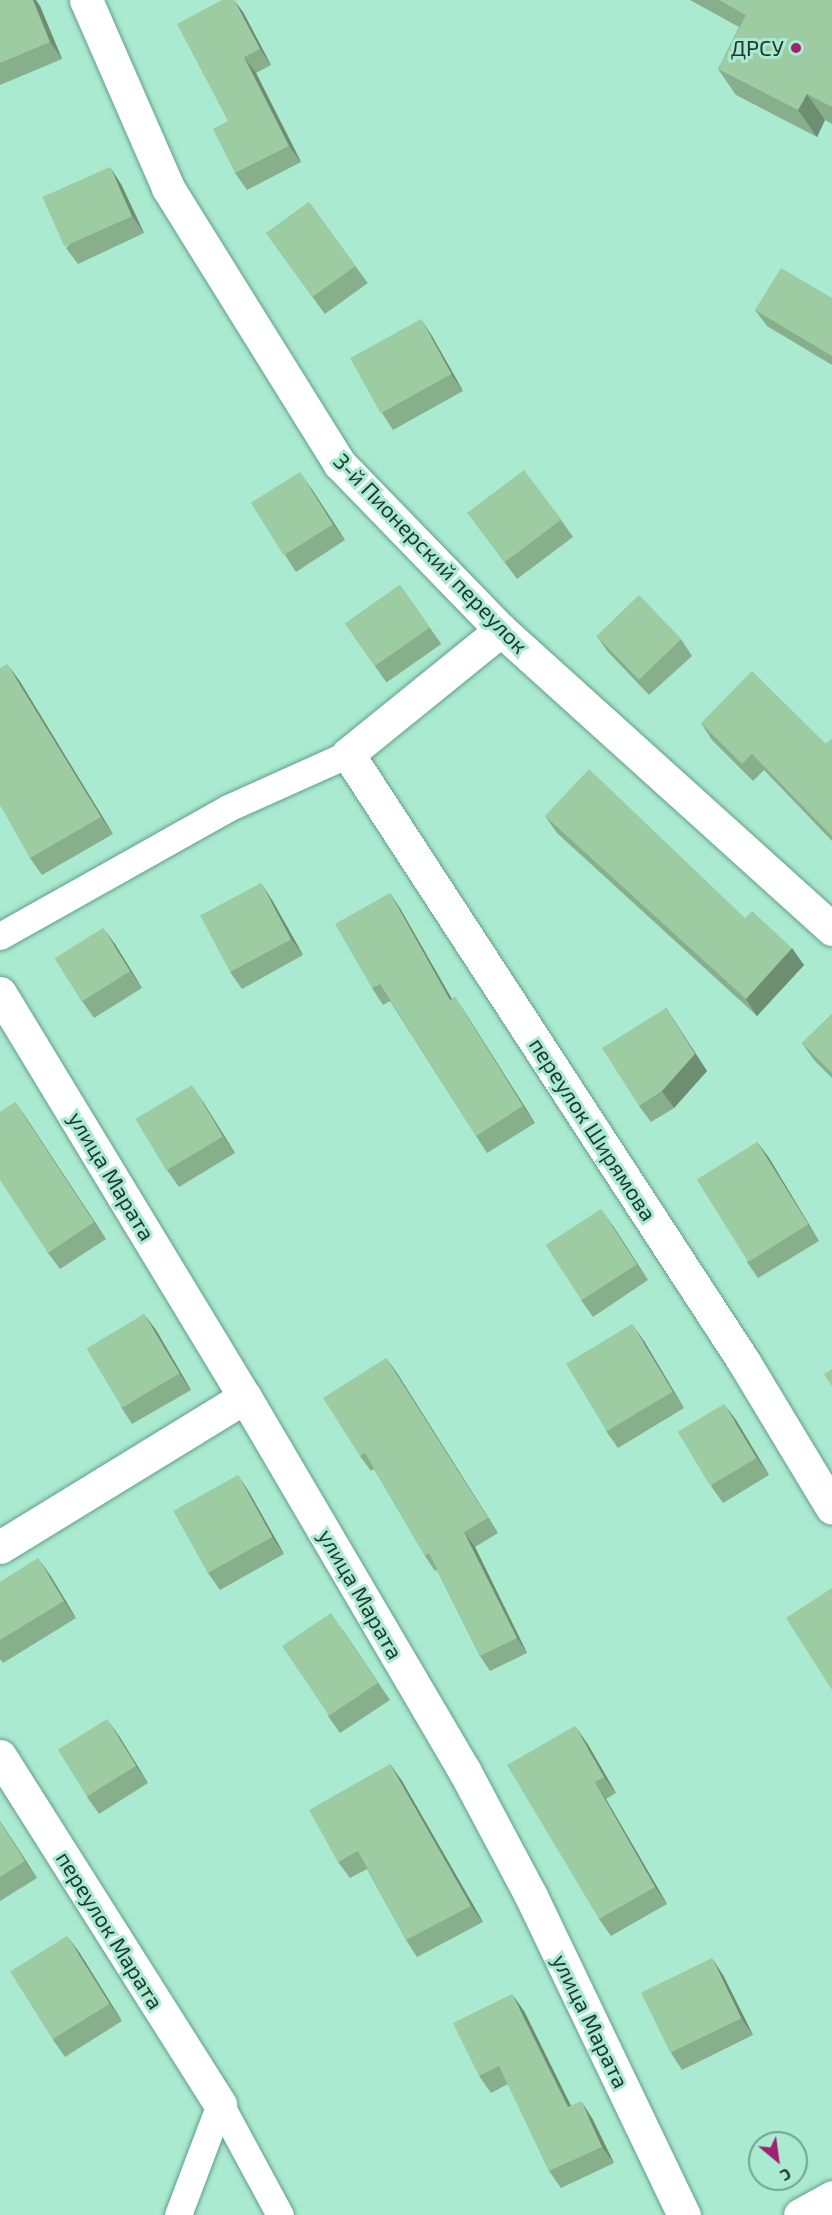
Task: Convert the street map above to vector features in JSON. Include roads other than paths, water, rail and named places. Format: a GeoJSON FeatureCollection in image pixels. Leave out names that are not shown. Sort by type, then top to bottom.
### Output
{"type":"FeatureCollection","features":[{"type":"Feature","properties":{"kind":"street","name":"3-й Пионерский переулок"},"geometry":{"type":"LineString","coordinates":[[86,0],[168,188],[340,464],[501,630],[832,929]]}},
{"type":"Feature","properties":{"kind":"street"},"geometry":{"type":"LineString","coordinates":[[348,754],[501,630]]}},
{"type":"Feature","properties":{"kind":"street","name":"переулок Ширямова"},"geometry":{"type":"LineString","coordinates":[[348,754],[744,1362],[832,1508]]}},
{"type":"Feature","properties":{"kind":"street","name":"улица Марата"},"geometry":{"type":"LineString","coordinates":[[0,993],[245,1397],[464,1770],[514,1865],[684,2215]]}},
{"type":"Feature","properties":{"kind":"street"},"geometry":{"type":"LineString","coordinates":[[0,1546],[245,1397]]}},
{"type":"Feature","properties":{"kind":"street","name":"переулок Марата"},"geometry":{"type":"LineString","coordinates":[[0,1756],[220,2104]]}},
{"type":"Feature","properties":{"kind":"street"},"geometry":{"type":"LineString","coordinates":[[800,2215],[832,2197]]}},
{"type":"Feature","properties":{"kind":"lane"},"geometry":{"type":"LineString","coordinates":[[0,936],[228,808],[348,754]]}},
{"type":"Feature","properties":{"kind":"lane"},"geometry":{"type":"LineString","coordinates":[[178,2215],[220,2104]]}},
{"type":"Feature","properties":{"kind":"lane"},"geometry":{"type":"LineString","coordinates":[[220,2104],[280,2215]]}},
{"type":"Feature","properties":{"kind":"place","name":"ДРСУ"},"geometry":{"type":"Point","coordinates":[796,48]}}]}
